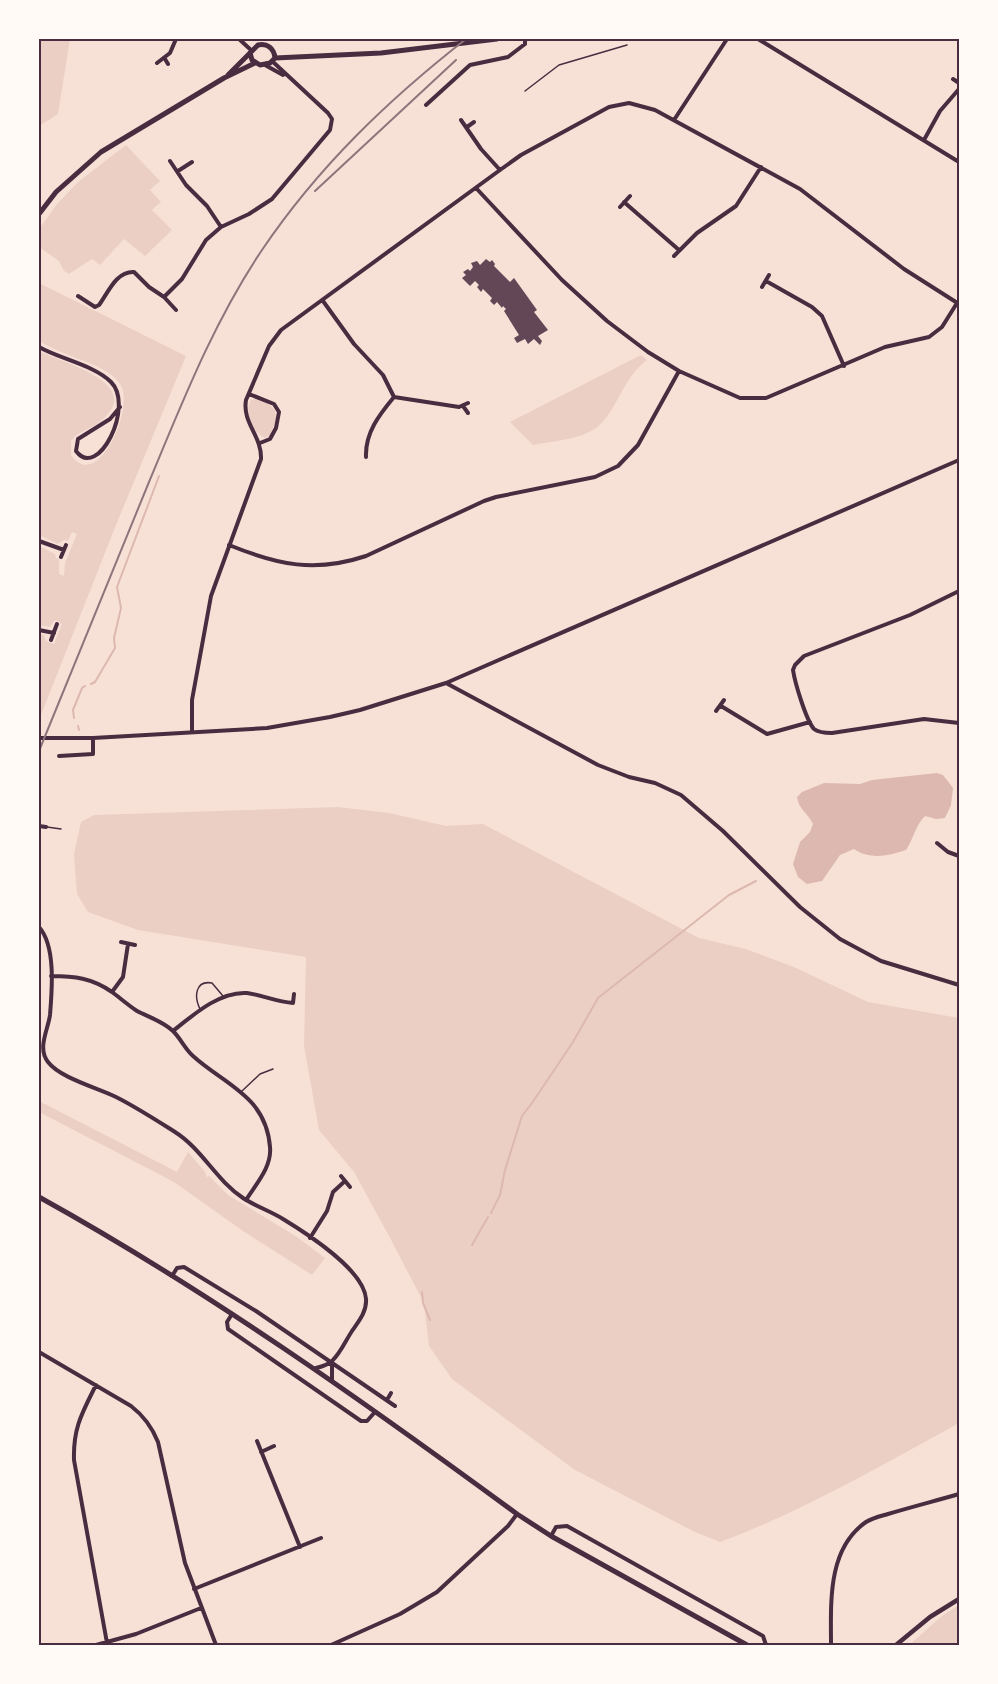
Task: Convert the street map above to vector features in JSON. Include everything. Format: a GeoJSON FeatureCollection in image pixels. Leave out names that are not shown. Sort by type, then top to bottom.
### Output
{"type":"FeatureCollection","features":[{"type":"Feature","properties":{"kind":"main road"},"geometry":{"type":"LineString","coordinates":[[224,78],[264,39]]}},
{"type":"Feature","properties":{"kind":"main road"},"geometry":{"type":"LineString","coordinates":[[39,214],[56,192],[100,152],[224,78],[255,63],[265,65],[273,54],[273,39]]}},
{"type":"Feature","properties":{"kind":"main road"},"geometry":{"type":"LineString","coordinates":[[252,50],[263,44],[273,54],[293,57],[381,53],[496,39]]}},
{"type":"Feature","properties":{"kind":"main road"},"geometry":{"type":"LineString","coordinates":[[252,50],[255,63]]}},
{"type":"Feature","properties":{"kind":"main road"},"geometry":{"type":"LineString","coordinates":[[39,1197],[232,1313],[315,1368],[551,1536],[747,1645]]}},
{"type":"Feature","properties":{"kind":"street"},"geometry":{"type":"LineString","coordinates":[[158,63],[165,59],[177,39]]}},
{"type":"Feature","properties":{"kind":"street"},"geometry":{"type":"LineString","coordinates":[[239,39],[252,50]]}},
{"type":"Feature","properties":{"kind":"street"},"geometry":{"type":"LineString","coordinates":[[426,105],[471,65],[508,57],[525,44],[525,39]]}},
{"type":"Feature","properties":{"kind":"street"},"geometry":{"type":"LineString","coordinates":[[674,120],[727,39]]}},
{"type":"Feature","properties":{"kind":"street"},"geometry":{"type":"LineString","coordinates":[[758,39],[959,162]]}},
{"type":"Feature","properties":{"kind":"street"},"geometry":{"type":"LineString","coordinates":[[273,54],[286,76]]}},
{"type":"Feature","properties":{"kind":"street"},"geometry":{"type":"LineString","coordinates":[[165,59],[168,64]]}},
{"type":"Feature","properties":{"kind":"street"},"geometry":{"type":"LineString","coordinates":[[164,297],[182,279],[206,240],[220,228],[249,214],[272,199],[330,130],[332,119],[328,113],[286,76],[265,65]]}},
{"type":"Feature","properties":{"kind":"street"},"geometry":{"type":"LineString","coordinates":[[953,79],[959,83]]}},
{"type":"Feature","properties":{"kind":"street"},"geometry":{"type":"LineString","coordinates":[[924,140],[940,111],[959,89]]}},
{"type":"Feature","properties":{"kind":"street"},"geometry":{"type":"LineString","coordinates":[[192,732],[192,700],[203,634],[216,578],[259,468],[260,443],[246,417],[245,408],[268,346],[290,323],[521,155],[609,107],[623,104],[639,105],[674,120],[800,189],[904,269],[958,303],[942,327],[929,337],[885,348],[776,394],[758,399],[740,398],[678,371],[648,352],[584,301],[476,188]]}},
{"type":"Feature","properties":{"kind":"street"},"geometry":{"type":"LineString","coordinates":[[461,120],[500,170]]}},
{"type":"Feature","properties":{"kind":"street"},"geometry":{"type":"LineString","coordinates":[[466,127],[474,122]]}},
{"type":"Feature","properties":{"kind":"street"},"geometry":{"type":"LineString","coordinates":[[170,161],[186,185],[207,206],[220,228]]}},
{"type":"Feature","properties":{"kind":"street"},"geometry":{"type":"LineString","coordinates":[[178,171],[192,162]]}},
{"type":"Feature","properties":{"kind":"street"},"geometry":{"type":"LineString","coordinates":[[674,256],[697,233],[736,206],[761,167]]}},
{"type":"Feature","properties":{"kind":"street"},"geometry":{"type":"LineString","coordinates":[[620,207],[630,196]]}},
{"type":"Feature","properties":{"kind":"street"},"geometry":{"type":"LineString","coordinates":[[624,202],[679,250]]}},
{"type":"Feature","properties":{"kind":"street"},"geometry":{"type":"LineString","coordinates":[[78,296],[95,307],[99,305],[118,277],[130,271],[137,274],[176,310]]}},
{"type":"Feature","properties":{"kind":"street"},"geometry":{"type":"LineString","coordinates":[[762,287],[769,275]]}},
{"type":"Feature","properties":{"kind":"street"},"geometry":{"type":"LineString","coordinates":[[766,281],[812,307],[822,316],[844,366]]}},
{"type":"Feature","properties":{"kind":"street"},"geometry":{"type":"LineString","coordinates":[[323,301],[354,344],[383,375],[394,397]]}},
{"type":"Feature","properties":{"kind":"street"},"geometry":{"type":"LineString","coordinates":[[39,347],[98,373],[109,380],[119,395],[120,407],[105,447],[92,459],[87,460],[80,457],[76,451],[78,439],[110,419],[120,407]]}},
{"type":"Feature","properties":{"kind":"street"},"geometry":{"type":"LineString","coordinates":[[229,545],[255,556],[284,564],[327,566],[346,563],[496,497],[595,477],[618,466],[638,445],[678,371]]}},
{"type":"Feature","properties":{"kind":"street"},"geometry":{"type":"LineString","coordinates":[[249,394],[274,404],[279,412],[276,428],[270,439],[260,443]]}},
{"type":"Feature","properties":{"kind":"street"},"geometry":{"type":"LineString","coordinates":[[394,397],[459,407],[466,405],[468,413]]}},
{"type":"Feature","properties":{"kind":"street"},"geometry":{"type":"LineString","coordinates":[[366,458],[365,450],[376,418],[394,397]]}},
{"type":"Feature","properties":{"kind":"street"},"geometry":{"type":"LineString","coordinates":[[359,450],[365,450]]}},
{"type":"Feature","properties":{"kind":"street"},"geometry":{"type":"LineString","coordinates":[[39,738],[93,738],[267,728],[360,710],[446,683],[959,460]]}},
{"type":"Feature","properties":{"kind":"street"},"geometry":{"type":"LineString","coordinates":[[39,541],[64,550]]}},
{"type":"Feature","properties":{"kind":"street"},"geometry":{"type":"LineString","coordinates":[[61,557],[66,544]]}},
{"type":"Feature","properties":{"kind":"street"},"geometry":{"type":"LineString","coordinates":[[959,591],[910,615],[804,656],[794,670],[810,722],[816,730],[826,733],[924,719],[959,723]]}},
{"type":"Feature","properties":{"kind":"street"},"geometry":{"type":"LineString","coordinates":[[51,640],[57,624]]}},
{"type":"Feature","properties":{"kind":"street"},"geometry":{"type":"LineString","coordinates":[[39,630],[54,633]]}},
{"type":"Feature","properties":{"kind":"street"},"geometry":{"type":"LineString","coordinates":[[446,683],[598,765],[629,777],[655,783],[681,795],[723,831],[800,906],[840,939],[881,961],[959,985]]}},
{"type":"Feature","properties":{"kind":"street"},"geometry":{"type":"LineString","coordinates":[[716,711],[724,700]]}},
{"type":"Feature","properties":{"kind":"street"},"geometry":{"type":"LineString","coordinates":[[721,706],[767,734],[810,722]]}},
{"type":"Feature","properties":{"kind":"street"},"geometry":{"type":"LineString","coordinates":[[59,756],[93,754],[93,738]]}},
{"type":"Feature","properties":{"kind":"street"},"geometry":{"type":"LineString","coordinates":[[39,826],[46,827]]}},
{"type":"Feature","properties":{"kind":"street"},"geometry":{"type":"LineString","coordinates":[[937,843],[948,852],[959,856]]}},
{"type":"Feature","properties":{"kind":"street"},"geometry":{"type":"LineString","coordinates":[[39,927],[49,945],[50,1014],[43,1052],[50,1064],[65,1074],[118,1098],[178,1134],[198,1153],[222,1182],[246,1200],[281,1218],[310,1238],[356,1276],[361,1283],[366,1299],[362,1318],[332,1362],[332,1380]]}},
{"type":"Feature","properties":{"kind":"street"},"geometry":{"type":"LineString","coordinates":[[121,942],[135,945]]}},
{"type":"Feature","properties":{"kind":"street"},"geometry":{"type":"LineString","coordinates":[[112,992],[123,977],[128,944]]}},
{"type":"Feature","properties":{"kind":"street"},"geometry":{"type":"LineString","coordinates":[[51,976],[81,978],[98,983],[130,1006],[173,1031],[194,1056],[242,1091],[257,1110],[269,1138],[270,1147],[268,1164],[246,1200]]}},
{"type":"Feature","properties":{"kind":"street"},"geometry":{"type":"LineString","coordinates":[[173,1031],[200,1010],[224,998],[244,993],[293,1004],[294,994]]}},
{"type":"Feature","properties":{"kind":"street"},"geometry":{"type":"LineString","coordinates":[[341,1176],[350,1187]]}},
{"type":"Feature","properties":{"kind":"street"},"geometry":{"type":"LineString","coordinates":[[310,1238],[327,1211],[333,1192],[345,1181]]}},
{"type":"Feature","properties":{"kind":"street"},"geometry":{"type":"LineString","coordinates":[[172,1276],[177,1268],[184,1267],[256,1311],[395,1406]]}},
{"type":"Feature","properties":{"kind":"street"},"geometry":{"type":"LineString","coordinates":[[232,1313],[227,1322],[228,1329],[361,1421],[368,1421],[376,1411]]}},
{"type":"Feature","properties":{"kind":"street"},"geometry":{"type":"LineString","coordinates":[[39,1352],[140,1413],[152,1428],[158,1442],[184,1563],[216,1645]]}},
{"type":"Feature","properties":{"kind":"street"},"geometry":{"type":"LineString","coordinates":[[315,1368],[332,1362]]}},
{"type":"Feature","properties":{"kind":"street"},"geometry":{"type":"LineString","coordinates":[[96,1385],[76,1428],[74,1460],[107,1643]]}},
{"type":"Feature","properties":{"kind":"street"},"geometry":{"type":"LineString","coordinates":[[387,1400],[391,1393]]}},
{"type":"Feature","properties":{"kind":"street"},"geometry":{"type":"LineString","coordinates":[[256,1442],[300,1547]]}},
{"type":"Feature","properties":{"kind":"street"},"geometry":{"type":"LineString","coordinates":[[261,1452],[274,1446]]}},
{"type":"Feature","properties":{"kind":"street"},"geometry":{"type":"LineString","coordinates":[[831,1645],[831,1601],[834,1576],[842,1549],[852,1535],[868,1521],[959,1494]]}},
{"type":"Feature","properties":{"kind":"street"},"geometry":{"type":"LineString","coordinates":[[331,1645],[400,1614],[438,1592],[508,1527],[518,1514]]}},
{"type":"Feature","properties":{"kind":"street"},"geometry":{"type":"LineString","coordinates":[[551,1536],[556,1527],[567,1526],[763,1636],[766,1645]]}},
{"type":"Feature","properties":{"kind":"street"},"geometry":{"type":"LineString","coordinates":[[194,1589],[321,1538]]}},
{"type":"Feature","properties":{"kind":"street"},"geometry":{"type":"LineString","coordinates":[[896,1645],[930,1617],[959,1599]]}},
{"type":"Feature","properties":{"kind":"street"},"geometry":{"type":"LineString","coordinates":[[96,1645],[136,1634],[201,1608]]}},
{"type":"Feature","properties":{"kind":"lane"},"geometry":{"type":"LineString","coordinates":[[525,91],[559,64],[627,45]]}},
{"type":"Feature","properties":{"kind":"lane"},"geometry":{"type":"LineString","coordinates":[[46,827],[61,829]]}},
{"type":"Feature","properties":{"kind":"lane"},"geometry":{"type":"LineString","coordinates":[[200,1010],[196,993],[202,984],[212,983],[224,998]]}},
{"type":"Feature","properties":{"kind":"lane"},"geometry":{"type":"LineString","coordinates":[[242,1091],[260,1074],[273,1069]]}},
{"type":"Feature","properties":{"kind":"shaded area"},"geometry":{"type":"Polygon","coordinates":[[[39,39],[70,39],[58,114],[39,126],[39,39]]]}},
{"type":"Feature","properties":{"kind":"shaded area"},"geometry":{"type":"Polygon","coordinates":[[[126,145],[160,181],[150,190],[161,202],[152,210],[172,230],[145,256],[124,239],[100,265],[92,259],[69,274],[64,271],[59,261],[39,247],[39,229],[57,204],[78,182],[126,145]]]}},
{"type":"Feature","properties":{"kind":"shaded area"},"geometry":{"type":"Polygon","coordinates":[[[39,283],[186,356],[39,720],[39,634],[44,635],[46,641],[54,644],[62,624],[55,620],[50,627],[39,625],[39,546],[55,554],[59,559],[59,574],[64,576],[65,563],[77,534],[72,532],[68,541],[64,540],[58,544],[39,535],[39,351],[96,376],[114,395],[113,407],[102,420],[78,434],[71,441],[71,455],[82,464],[92,463],[103,455],[112,442],[119,426],[124,395],[120,384],[108,373],[39,341],[39,283]]]}},
{"type":"Feature","properties":{"kind":"shaded area"},"geometry":{"type":"Polygon","coordinates":[[[641,355],[647,360],[632,376],[603,421],[589,432],[574,438],[533,445],[510,422],[641,355]]]}},
{"type":"Feature","properties":{"kind":"shaded area"},"geometry":{"type":"Polygon","coordinates":[[[251,400],[267,403],[275,410],[276,419],[270,436],[265,438],[256,432],[250,421],[249,405],[251,400]]]}},
{"type":"Feature","properties":{"kind":"shaded area"},"geometry":{"type":"Polygon","coordinates":[[[937,773],[943,775],[953,788],[951,805],[945,818],[936,819],[925,816],[906,850],[873,856],[854,849],[840,855],[822,881],[807,884],[798,877],[793,864],[800,842],[810,832],[813,824],[798,801],[797,797],[802,792],[824,783],[860,784],[872,780],[937,773]]]}},
{"type":"Feature","properties":{"kind":"shaded area"},"geometry":{"type":"Polygon","coordinates":[[[338,807],[389,813],[446,826],[483,824],[699,938],[746,949],[794,967],[868,1002],[959,1018],[959,1423],[812,1502],[720,1542],[695,1532],[575,1470],[452,1379],[429,1346],[424,1303],[389,1236],[354,1172],[319,1130],[304,1046],[306,957],[138,930],[88,912],[77,894],[74,854],[81,822],[94,815],[338,807]]]}},
{"type":"Feature","properties":{"kind":"shaded area"},"geometry":{"type":"Polygon","coordinates":[[[39,1101],[177,1172],[188,1152],[207,1177],[209,1176],[228,1195],[297,1237],[325,1258],[312,1275],[243,1231],[174,1182],[39,1112],[39,1101]]]}},
{"type":"Feature","properties":{"kind":"shaded area"},"geometry":{"type":"Polygon","coordinates":[[[959,1605],[959,1645],[909,1645],[942,1616],[959,1605]]]}},
{"type":"Feature","properties":{"kind":"building"},"geometry":{"type":"Polygon","coordinates":[[[486,259],[490,262],[492,260],[494,266],[510,282],[514,278],[537,310],[534,312],[548,330],[538,336],[542,341],[540,345],[534,339],[528,344],[525,339],[517,343],[514,338],[519,335],[504,311],[506,309],[497,302],[494,305],[490,301],[492,298],[483,289],[481,292],[475,281],[470,286],[462,278],[466,275],[463,272],[468,269],[470,271],[473,267],[471,263],[477,261],[480,265],[486,259]]]}},
{"type":"Feature","properties":{"kind":"waterway"},"geometry":{"type":"LineString","coordinates":[[91,684],[95,682],[115,648],[114,638],[121,608],[117,587],[159,476]]}},
{"type":"Feature","properties":{"kind":"waterway"},"geometry":{"type":"LineString","coordinates":[[74,718],[73,710],[85,686]]}},
{"type":"Feature","properties":{"kind":"waterway"},"geometry":{"type":"LineString","coordinates":[[78,726],[79,730]]}},
{"type":"Feature","properties":{"kind":"waterway"},"geometry":{"type":"LineString","coordinates":[[491,1213],[500,1195],[505,1170],[522,1116],[573,1042],[598,998],[729,895],[756,881]]}},
{"type":"Feature","properties":{"kind":"waterway"},"geometry":{"type":"LineString","coordinates":[[472,1245],[488,1217]]}},
{"type":"Feature","properties":{"kind":"waterway"},"geometry":{"type":"LineString","coordinates":[[422,1292],[423,1303],[430,1320]]}},
{"type":"Feature","properties":{"kind":"railway"},"geometry":{"type":"LineString","coordinates":[[39,751],[187,393],[214,334],[245,277],[284,220],[356,136],[409,86],[466,39]]}},
{"type":"Feature","properties":{"kind":"railway"},"geometry":{"type":"LineString","coordinates":[[315,191],[456,60]]}}]}
